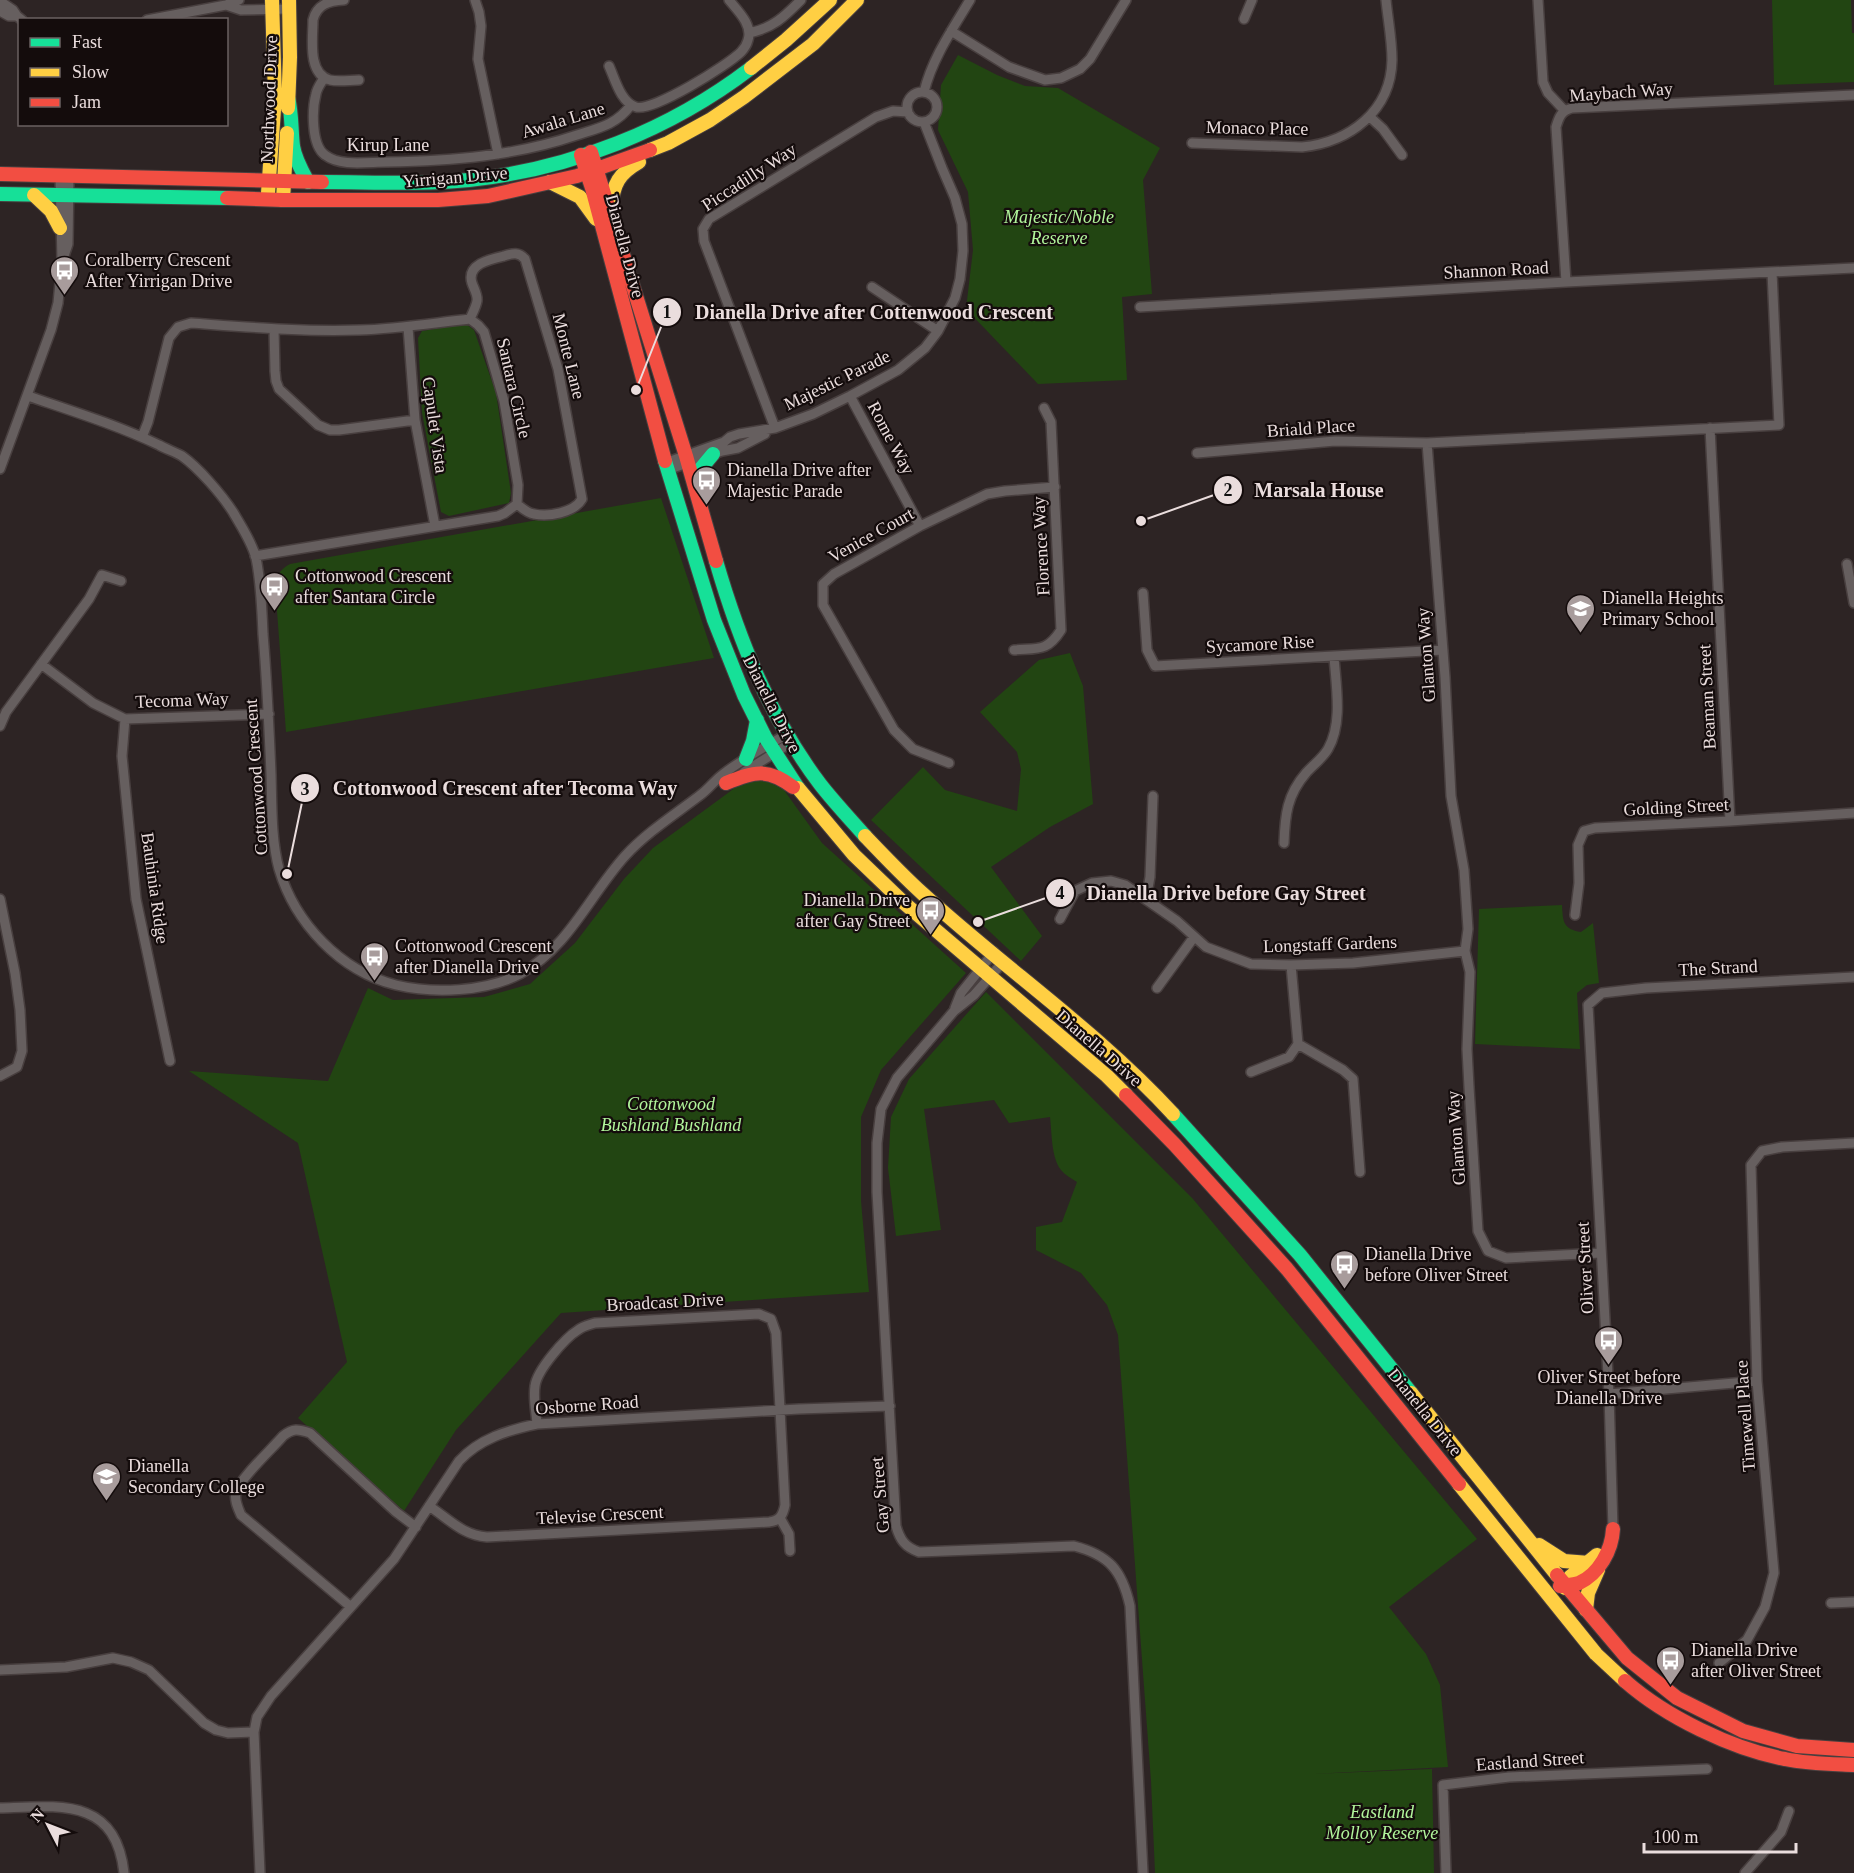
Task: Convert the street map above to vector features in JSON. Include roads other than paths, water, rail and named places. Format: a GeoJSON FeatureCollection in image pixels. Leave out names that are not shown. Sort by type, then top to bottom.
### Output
{"type":"FeatureCollection","features":[{"type":"Feature","properties":{"kind":"main road","name":"Yirrigan Drive"},"geometry":{"type":"LineString","coordinates":[[0,174],[284,183],[445,182],[470,180],[540,167],[639,134],[714,94],[763,60],[830,0]]}},
{"type":"Feature","properties":{"kind":"main road","name":"Yirrigan Drive"},"geometry":{"type":"LineString","coordinates":[[0,195],[438,200],[488,196],[550,182],[592,171],[668,143],[710,120],[813,44],[857,0]]}},
{"type":"Feature","properties":{"kind":"main road","name":"Northwood Drive"},"geometry":{"type":"LineString","coordinates":[[283,200],[290,57],[289,4]]}},
{"type":"Feature","properties":{"kind":"main road","name":"Northwood Drive"},"geometry":{"type":"LineString","coordinates":[[268,199],[275,96],[272,5]]}},
{"type":"Feature","properties":{"kind":"main road"},"geometry":{"type":"LineString","coordinates":[[288,97],[292,114],[293,147],[297,161],[308,182]]}},
{"type":"Feature","properties":{"kind":"main road"},"geometry":{"type":"LineString","coordinates":[[606,221],[615,182],[622,171],[694,136],[710,120]]}},
{"type":"Feature","properties":{"kind":"main road","name":"Dianella Drive"},"geometry":{"type":"LineString","coordinates":[[586,153],[606,221],[666,466],[714,620],[756,720],[804,797],[854,855],[904,903],[1107,1076],[1183,1154],[1287,1269],[1596,1654],[1622,1680],[1650,1702],[1719,1738],[1794,1761],[1854,1766]]}},
{"type":"Feature","properties":{"kind":"main road"},"geometry":{"type":"LineString","coordinates":[[550,182],[580,197],[606,221]]}},
{"type":"Feature","properties":{"kind":"main road"},"geometry":{"type":"LineString","coordinates":[[34,195],[51,211],[60,228]]}},
{"type":"Feature","properties":{"kind":"main road","name":"Dianella Drive"},"geometry":{"type":"LineString","coordinates":[[606,221],[687,459],[731,611],[761,686],[789,738],[820,784],[865,837],[923,894],[1120,1061],[1158,1098],[1300,1255],[1565,1585],[1612,1642],[1644,1673],[1677,1698],[1743,1731],[1797,1746],[1854,1750]]}},
{"type":"Feature","properties":{"kind":"main road"},"geometry":{"type":"LineString","coordinates":[[693,478],[713,454]]}},
{"type":"Feature","properties":{"kind":"main road"},"geometry":{"type":"LineString","coordinates":[[746,759],[753,741],[756,720]]}},
{"type":"Feature","properties":{"kind":"main road"},"geometry":{"type":"LineString","coordinates":[[726,783],[755,772],[766,772],[784,779],[804,797]]}},
{"type":"Feature","properties":{"kind":"main road"},"geometry":{"type":"LineString","coordinates":[[1586,1610],[1594,1564],[1606,1537],[1613,1529]]}},
{"type":"Feature","properties":{"kind":"main road"},"geometry":{"type":"LineString","coordinates":[[1525,1535],[1564,1561],[1594,1564]]}},
{"type":"Feature","properties":{"kind":"main road"},"geometry":{"type":"LineString","coordinates":[[1572,1624],[1565,1596],[1565,1585],[1570,1577],[1594,1564]]}},
{"type":"Feature","properties":{"kind":"main road"},"geometry":{"type":"LineString","coordinates":[[1526,1567],[1551,1584],[1565,1585]]}},
{"type":"Feature","properties":{"kind":"street"},"geometry":{"type":"LineString","coordinates":[[0,0],[20,18]]}},
{"type":"Feature","properties":{"kind":"street"},"geometry":{"type":"LineString","coordinates":[[157,18],[239,0]]}},
{"type":"Feature","properties":{"kind":"street"},"geometry":{"type":"LineString","coordinates":[[344,0],[317,4],[312,20],[314,66],[318,73],[332,81],[360,80]]}},
{"type":"Feature","properties":{"kind":"street"},"geometry":{"type":"LineString","coordinates":[[475,0],[481,26],[478,59],[498,154]]}},
{"type":"Feature","properties":{"kind":"street"},"geometry":{"type":"LineString","coordinates":[[609,66],[622,94],[631,105],[644,108],[667,100],[743,51],[748,41],[747,24],[729,0]]}},
{"type":"Feature","properties":{"kind":"street"},"geometry":{"type":"LineString","coordinates":[[749,33],[764,30],[775,24],[801,0]]}},
{"type":"Feature","properties":{"kind":"street"},"geometry":{"type":"LineString","coordinates":[[924,92],[928,73],[970,0]]}},
{"type":"Feature","properties":{"kind":"street"},"geometry":{"type":"LineString","coordinates":[[951,31],[1009,67],[1045,81],[1061,78],[1080,69],[1090,58],[1126,0]]}},
{"type":"Feature","properties":{"kind":"street"},"geometry":{"type":"LineString","coordinates":[[1244,19],[1252,0]]}},
{"type":"Feature","properties":{"kind":"street","name":"Monaco Place"},"geometry":{"type":"LineString","coordinates":[[1192,143],[1279,147],[1317,146],[1349,134],[1370,117],[1385,94],[1392,60],[1386,0]]}},
{"type":"Feature","properties":{"kind":"street"},"geometry":{"type":"LineString","coordinates":[[1538,0],[1543,82],[1548,93],[1564,110]]}},
{"type":"Feature","properties":{"kind":"street"},"geometry":{"type":"LineString","coordinates":[[226,4],[241,10],[289,4]]}},
{"type":"Feature","properties":{"kind":"street"},"geometry":{"type":"LineString","coordinates":[[0,11],[20,18]]}},
{"type":"Feature","properties":{"kind":"street","name":"Kirup Lane"},"geometry":{"type":"LineString","coordinates":[[324,78],[315,96],[316,142],[319,150],[332,159],[340,162],[438,161],[498,154]]}},
{"type":"Feature","properties":{"kind":"street"},"geometry":{"type":"LineString","coordinates":[[924,92],[933,98],[936,105],[934,116],[924,122],[916,121],[908,112],[907,104],[916,93],[924,92]]}},
{"type":"Feature","properties":{"kind":"street","name":"Maybach Way"},"geometry":{"type":"LineString","coordinates":[[1566,282],[1557,127],[1559,117],[1564,110],[1854,94]]}},
{"type":"Feature","properties":{"kind":"street","name":"Awala Lane"},"geometry":{"type":"LineString","coordinates":[[498,154],[548,145],[610,124],[631,105]]}},
{"type":"Feature","properties":{"kind":"street","name":"Piccadilly Way"},"geometry":{"type":"LineString","coordinates":[[772,429],[704,241],[703,229],[709,219],[876,117],[894,111],[908,112]]}},
{"type":"Feature","properties":{"kind":"street"},"geometry":{"type":"LineString","coordinates":[[1370,117],[1383,129],[1402,155]]}},
{"type":"Feature","properties":{"kind":"street","name":"Majestic Parade"},"geometry":{"type":"LineString","coordinates":[[666,466],[687,459],[730,437],[772,429],[813,414],[850,396],[898,370],[925,348],[938,331],[955,298],[960,279],[963,250],[962,224],[955,198],[924,122]]}},
{"type":"Feature","properties":{"kind":"street"},"geometry":{"type":"LineString","coordinates":[[62,261],[68,244],[65,175]]}},
{"type":"Feature","properties":{"kind":"street"},"geometry":{"type":"LineString","coordinates":[[0,469],[28,396],[58,303],[62,261],[60,228],[65,196]]}},
{"type":"Feature","properties":{"kind":"street","name":"Monte Lane"},"geometry":{"type":"LineString","coordinates":[[470,319],[477,302],[471,278],[472,272],[479,264],[486,261],[512,254],[522,255],[558,369],[582,499],[573,509],[545,514],[534,514],[517,504]]}},
{"type":"Feature","properties":{"kind":"street","name":"Shannon Road"},"geometry":{"type":"LineString","coordinates":[[1140,307],[1854,268]]}},
{"type":"Feature","properties":{"kind":"street"},"geometry":{"type":"LineString","coordinates":[[1427,442],[1779,425],[1772,272]]}},
{"type":"Feature","properties":{"kind":"street"},"geometry":{"type":"LineString","coordinates":[[872,287],[938,331]]}},
{"type":"Feature","properties":{"kind":"street"},"geometry":{"type":"LineString","coordinates":[[142,437],[148,422],[169,338],[178,327],[191,323],[274,329],[360,330],[470,319]]}},
{"type":"Feature","properties":{"kind":"street","name":"Santara Circle"},"geometry":{"type":"LineString","coordinates":[[470,319],[484,332],[504,401],[518,484],[517,504]]}},
{"type":"Feature","properties":{"kind":"street","name":"Capulet Vista"},"geometry":{"type":"LineString","coordinates":[[408,327],[415,420],[435,526]]}},
{"type":"Feature","properties":{"kind":"street"},"geometry":{"type":"LineString","coordinates":[[274,329],[276,381],[285,394],[318,425],[330,430],[339,430],[415,420]]}},
{"type":"Feature","properties":{"kind":"street","name":"Cottonwood Crescent"},"geometry":{"type":"LineString","coordinates":[[28,396],[142,437],[182,456],[211,484],[231,509],[255,556],[261,598],[269,714],[273,824],[279,867],[293,904],[319,939],[341,959],[369,976],[420,990],[477,988],[501,983],[532,966],[566,936],[625,856],[650,833],[707,791],[722,775],[746,759],[773,748]]}},
{"type":"Feature","properties":{"kind":"street","name":"Rome Way"},"geometry":{"type":"LineString","coordinates":[[850,396],[920,526]]}},
{"type":"Feature","properties":{"kind":"street","name":"Florence Way"},"geometry":{"type":"LineString","coordinates":[[1014,650],[1047,647],[1061,630],[1051,422],[1044,408]]}},
{"type":"Feature","properties":{"kind":"street","name":"Beaman Street"},"geometry":{"type":"LineString","coordinates":[[1710,428],[1730,821]]}},
{"type":"Feature","properties":{"kind":"street","name":"Majestic Parade"},"geometry":{"type":"LineString","coordinates":[[687,459],[744,446],[772,429]]}},
{"type":"Feature","properties":{"kind":"street","name":"Briald Place"},"geometry":{"type":"LineString","coordinates":[[1197,453],[1335,441],[1427,442]]}},
{"type":"Feature","properties":{"kind":"street","name":"Glanton Way"},"geometry":{"type":"LineString","coordinates":[[1427,442],[1443,650],[1451,796],[1464,870],[1468,929],[1465,951],[1470,972],[1468,1087],[1478,1231],[1488,1251],[1506,1258],[1601,1253]]}},
{"type":"Feature","properties":{"kind":"street","name":"Venice Court"},"geometry":{"type":"LineString","coordinates":[[950,764],[914,749],[894,730],[823,606],[823,584],[834,574],[920,526],[987,494],[1054,487]]}},
{"type":"Feature","properties":{"kind":"street"},"geometry":{"type":"LineString","coordinates":[[255,556],[498,516],[517,504]]}},
{"type":"Feature","properties":{"kind":"street"},"geometry":{"type":"LineString","coordinates":[[1847,564],[1854,603]]}},
{"type":"Feature","properties":{"kind":"street"},"geometry":{"type":"LineString","coordinates":[[0,726],[6,712],[89,599],[102,575],[121,581]]}},
{"type":"Feature","properties":{"kind":"street","name":"Sycamore Rise"},"geometry":{"type":"LineString","coordinates":[[1143,593],[1147,650],[1155,666],[1443,650]]}},
{"type":"Feature","properties":{"kind":"street"},"geometry":{"type":"LineString","coordinates":[[1284,843],[1285,815],[1290,798],[1307,772],[1324,754],[1333,736],[1337,701],[1334,657]]}},
{"type":"Feature","properties":{"kind":"street","name":"Tecoma Way"},"geometry":{"type":"LineString","coordinates":[[41,664],[93,703],[125,719],[269,714]]}},
{"type":"Feature","properties":{"kind":"street","name":"Bauhinia Ridge"},"geometry":{"type":"LineString","coordinates":[[125,719],[122,756],[136,899],[170,1061]]}},
{"type":"Feature","properties":{"kind":"street","name":"Cottonwood Crescent"},"geometry":{"type":"LineString","coordinates":[[707,791],[726,783],[789,738]]}},
{"type":"Feature","properties":{"kind":"street"},"geometry":{"type":"LineString","coordinates":[[1146,899],[1150,877],[1153,796]]}},
{"type":"Feature","properties":{"kind":"street","name":"Golding Street"},"geometry":{"type":"LineString","coordinates":[[1575,915],[1579,884],[1578,845],[1584,831],[1595,828],[1854,813]]}},
{"type":"Feature","properties":{"kind":"street","name":"Longstaff Gardens"},"geometry":{"type":"LineString","coordinates":[[1060,919],[1074,891],[1092,883],[1111,881],[1125,885],[1146,899],[1177,921],[1206,947],[1251,964],[1353,963],[1465,951]]}},
{"type":"Feature","properties":{"kind":"street"},"geometry":{"type":"LineString","coordinates":[[0,898],[3,933],[20,1010],[22,1051],[17,1068],[0,1076]]}},
{"type":"Feature","properties":{"kind":"street"},"geometry":{"type":"LineString","coordinates":[[1157,988],[1194,937]]}},
{"type":"Feature","properties":{"kind":"street","name":"Gay Street"},"geometry":{"type":"LineString","coordinates":[[999,957],[984,973],[974,995],[954,1011],[897,1078],[881,1109],[877,1143],[877,1192],[896,1526],[900,1539],[908,1548],[919,1552],[1074,1546],[1091,1550],[1103,1557],[1114,1568],[1125,1586],[1130,1606],[1143,1873]]}},
{"type":"Feature","properties":{"kind":"street"},"geometry":{"type":"LineString","coordinates":[[1251,1072],[1289,1057],[1298,1044],[1291,965]]}},
{"type":"Feature","properties":{"kind":"street","name":"The Strand"},"geometry":{"type":"LineString","coordinates":[[1588,1005],[1602,993],[1646,988],[1854,977]]}},
{"type":"Feature","properties":{"kind":"street","name":"Oliver Street"},"geometry":{"type":"LineString","coordinates":[[1588,1005],[1609,1394],[1613,1529]]}},
{"type":"Feature","properties":{"kind":"street"},"geometry":{"type":"LineString","coordinates":[[1298,1044],[1343,1070],[1353,1079],[1360,1172]]}},
{"type":"Feature","properties":{"kind":"street","name":"Timewell Place"},"geometry":{"type":"LineString","coordinates":[[1719,1663],[1747,1640],[1765,1607],[1774,1573],[1757,1381],[1751,1165],[1762,1151],[1782,1146],[1854,1143]]}},
{"type":"Feature","properties":{"kind":"street","name":"Broadcast Drive"},"geometry":{"type":"LineString","coordinates":[[537,1424],[534,1397],[538,1376],[543,1367],[575,1332],[584,1326],[595,1323],[735,1315],[759,1314],[771,1319],[776,1333],[780,1411]]}},
{"type":"Feature","properties":{"kind":"street"},"geometry":{"type":"LineString","coordinates":[[1609,1394],[1757,1381]]}},
{"type":"Feature","properties":{"kind":"street","name":"Osborne Road"},"geometry":{"type":"LineString","coordinates":[[254,1732],[257,1717],[271,1696],[394,1559],[459,1461],[468,1452],[498,1435],[537,1424],[890,1406]]}},
{"type":"Feature","properties":{"kind":"street"},"geometry":{"type":"LineString","coordinates":[[780,1411],[785,1505],[780,1518],[789,1534],[790,1551]]}},
{"type":"Feature","properties":{"kind":"street"},"geometry":{"type":"LineString","coordinates":[[351,1607],[241,1515],[236,1504],[236,1492],[243,1480],[283,1436],[299,1429],[310,1433],[396,1512],[416,1527]]}},
{"type":"Feature","properties":{"kind":"street","name":"Televise Crescent"},"geometry":{"type":"LineString","coordinates":[[429,1506],[465,1532],[487,1537],[769,1522],[780,1518]]}},
{"type":"Feature","properties":{"kind":"street"},"geometry":{"type":"LineString","coordinates":[[1831,1603],[1854,1602]]}},
{"type":"Feature","properties":{"kind":"street"},"geometry":{"type":"LineString","coordinates":[[0,1670],[66,1667],[113,1658],[131,1662],[149,1670],[204,1723],[216,1730],[228,1733],[254,1732],[260,1873]]}},
{"type":"Feature","properties":{"kind":"street","name":"Eastland Street"},"geometry":{"type":"LineString","coordinates":[[1446,1873],[1443,1785],[1509,1777],[1707,1769]]}},
{"type":"Feature","properties":{"kind":"street"},"geometry":{"type":"LineString","coordinates":[[0,1808],[63,1807],[101,1820],[110,1830],[117,1844],[123,1860],[124,1873]]}},
{"type":"Feature","properties":{"kind":"street"},"geometry":{"type":"LineString","coordinates":[[1745,1873],[1781,1832],[1789,1811]]}},
{"type":"Feature","properties":{"kind":"place","name":"Coralberry Crescent After Yirrigan Drive"},"geometry":{"type":"Point","coordinates":[64,296]}},
{"type":"Feature","properties":{"kind":"place","name":"Dianella Drive after Cottenwood Crescent"},"geometry":{"type":"Point","coordinates":[636,390]}},
{"type":"Feature","properties":{"kind":"place","name":"Dianella Drive after Majestic Parade"},"geometry":{"type":"Point","coordinates":[706,506]}},
{"type":"Feature","properties":{"kind":"place","name":"Marsala House"},"geometry":{"type":"Point","coordinates":[1141,521]}},
{"type":"Feature","properties":{"kind":"place","name":"Cottonwood Crescent after Santara Circle"},"geometry":{"type":"Point","coordinates":[274,612]}},
{"type":"Feature","properties":{"kind":"place","name":"Dianella Heights Primary School"},"geometry":{"type":"Point","coordinates":[1581,634]}},
{"type":"Feature","properties":{"kind":"place","name":"Cottonwood Crescent after Tecoma Way"},"geometry":{"type":"Point","coordinates":[287,874]}},
{"type":"Feature","properties":{"kind":"place","name":"Dianella Drive before Gay Street"},"geometry":{"type":"Point","coordinates":[978,922]}},
{"type":"Feature","properties":{"kind":"place","name":"Dianella Drive after Gay Street"},"geometry":{"type":"Point","coordinates":[931,936]}},
{"type":"Feature","properties":{"kind":"place","name":"Cottonwood Crescent after Dianella Drive"},"geometry":{"type":"Point","coordinates":[374,982]}},
{"type":"Feature","properties":{"kind":"place","name":"Dianella Drive before Oliver Street"},"geometry":{"type":"Point","coordinates":[1344,1290]}},
{"type":"Feature","properties":{"kind":"place","name":"Oliver Street before Dianella Drive"},"geometry":{"type":"Point","coordinates":[1609,1366]}},
{"type":"Feature","properties":{"kind":"place","name":"Dianella Secondary College"},"geometry":{"type":"Point","coordinates":[107,1502]}},
{"type":"Feature","properties":{"kind":"place","name":"Dianella Drive after Oliver Street"},"geometry":{"type":"Point","coordinates":[1670,1686]}},
{"type":"Feature","properties":{"kind":"park label","name":"Majestic/Noble Reserve"},"geometry":{"type":"Point","coordinates":[1059,227]}},
{"type":"Feature","properties":{"kind":"park label","name":"Cottonwood Bushland Bushland"},"geometry":{"type":"Point","coordinates":[671,1114]}},
{"type":"Feature","properties":{"kind":"park label","name":"Eastland Molloy Reserve"},"geometry":{"type":"Point","coordinates":[1382,1822]}}]}
